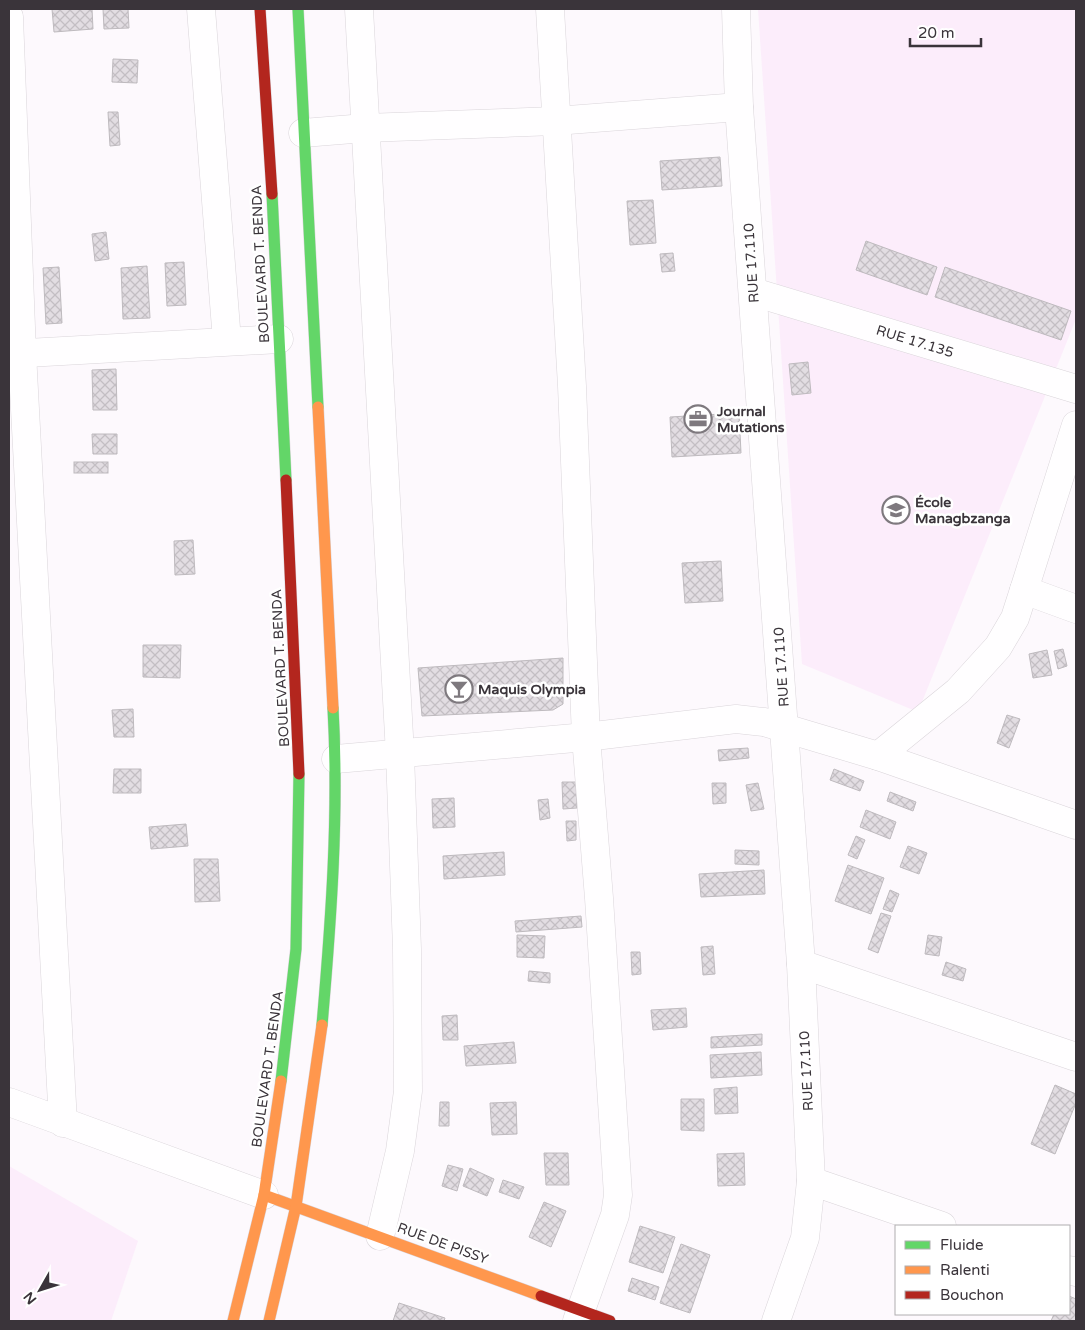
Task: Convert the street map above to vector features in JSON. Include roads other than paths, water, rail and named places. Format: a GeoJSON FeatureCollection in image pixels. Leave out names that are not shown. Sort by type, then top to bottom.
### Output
{"type":"FeatureCollection","features":[{"type":"Feature","properties":{"kind":"main road","name":"BOULEVARD T. BENDA"},"geometry":{"type":"LineString","coordinates":[[233,1321],[264,1195],[288,1033],[296,949],[299,750],[260,9]]}},
{"type":"Feature","properties":{"kind":"main road"},"geometry":{"type":"LineString","coordinates":[[269,1321],[296,1206],[321,1032],[328,956],[336,759],[298,9]]}},
{"type":"Feature","properties":{"kind":"main road","name":"RUE DE PISSY"},"geometry":{"type":"LineString","coordinates":[[264,1195],[380,1236],[579,1316],[610,1321]]}},
{"type":"Feature","properties":{"kind":"street"},"geometry":{"type":"LineString","coordinates":[[201,9],[227,341]]}},
{"type":"Feature","properties":{"kind":"street"},"geometry":{"type":"LineString","coordinates":[[359,9],[400,754],[407,949],[408,1091],[400,1151],[380,1236]]}},
{"type":"Feature","properties":{"kind":"street"},"geometry":{"type":"LineString","coordinates":[[550,9],[555,121],[572,386],[586,737],[599,898],[618,1195],[615,1215],[579,1316]]}},
{"type":"Feature","properties":{"kind":"street","name":"RUE 17.110"},"geometry":{"type":"LineString","coordinates":[[736,9],[739,107],[802,964],[811,1181],[805,1238],[776,1321]]}},
{"type":"Feature","properties":{"kind":"street"},"geometry":{"type":"LineString","coordinates":[[9,17],[15,353],[63,1123]]}},
{"type":"Feature","properties":{"kind":"street"},"geometry":{"type":"LineString","coordinates":[[303,133],[365,128],[555,121],[739,107]]}},
{"type":"Feature","properties":{"kind":"street","name":"RUE 17.135"},"geometry":{"type":"LineString","coordinates":[[753,292],[1076,389]]}},
{"type":"Feature","properties":{"kind":"street"},"geometry":{"type":"LineString","coordinates":[[15,353],[278,339]]}},
{"type":"Feature","properties":{"kind":"street"},"geometry":{"type":"LineString","coordinates":[[878,756],[958,690],[998,646],[1015,618],[1076,425]]}},
{"type":"Feature","properties":{"kind":"street"},"geometry":{"type":"LineString","coordinates":[[1024,590],[1076,609]]}},
{"type":"Feature","properties":{"kind":"street"},"geometry":{"type":"LineString","coordinates":[[336,759],[586,737],[736,720],[764,722],[785,730],[878,756],[1076,825]]}},
{"type":"Feature","properties":{"kind":"street"},"geometry":{"type":"LineString","coordinates":[[802,964],[1076,1057]]}},
{"type":"Feature","properties":{"kind":"street"},"geometry":{"type":"LineString","coordinates":[[9,1102],[264,1195]]}},
{"type":"Feature","properties":{"kind":"street"},"geometry":{"type":"LineString","coordinates":[[811,1181],[939,1225]]}},
{"type":"Feature","properties":{"kind":"place","name":"Journal Mutations"},"geometry":{"type":"Point","coordinates":[698,419]}},
{"type":"Feature","properties":{"kind":"place","name":"École Managbzanga"},"geometry":{"type":"Point","coordinates":[896,510]}},
{"type":"Feature","properties":{"kind":"place","name":"Maquis Olympia"},"geometry":{"type":"Point","coordinates":[459,689]}}]}
